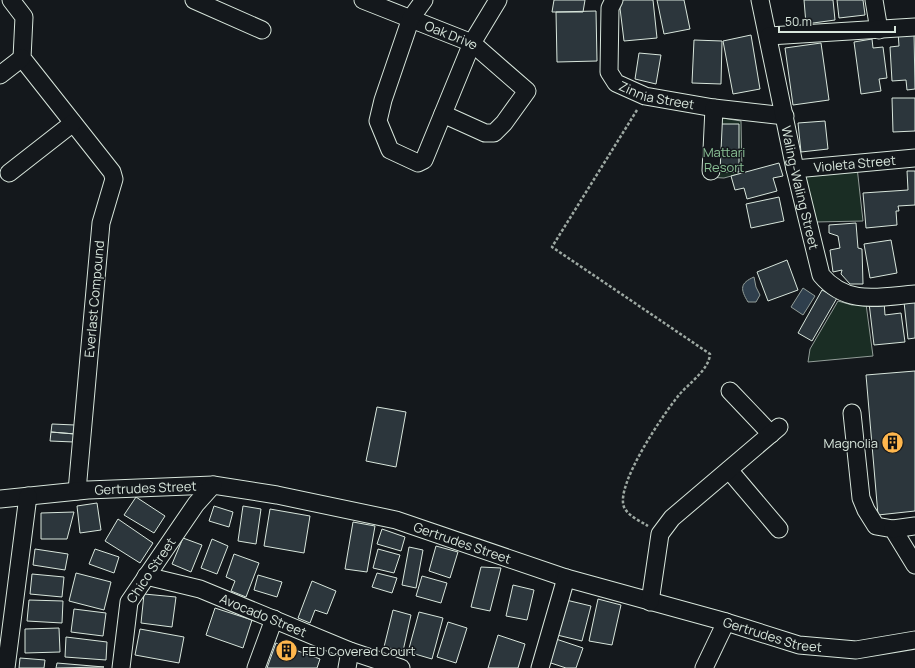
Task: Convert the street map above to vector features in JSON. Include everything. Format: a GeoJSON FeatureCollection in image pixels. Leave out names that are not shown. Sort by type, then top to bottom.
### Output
{"type":"FeatureCollection","features":[{"type":"Feature","properties":{"kind":"street"},"geometry":{"type":"LineString","coordinates":[[0,75],[22,58],[24,17],[11,0]]}},
{"type":"Feature","properties":{"kind":"street"},"geometry":{"type":"LineString","coordinates":[[194,0],[262,30]]}},
{"type":"Feature","properties":{"kind":"street","name":"Oak Drive"},"geometry":{"type":"LineString","coordinates":[[363,0],[472,43],[527,91],[504,123],[494,133],[485,133],[443,114]]}},
{"type":"Feature","properties":{"kind":"street"},"geometry":{"type":"LineString","coordinates":[[424,0],[411,18],[383,100],[378,121],[390,150],[418,163],[424,160],[472,43],[498,0]]}},
{"type":"Feature","properties":{"kind":"street","name":"Zinnia Street"},"geometry":{"type":"LineString","coordinates":[[614,0],[610,8],[608,72],[616,83],[645,96],[714,108],[785,116]]}},
{"type":"Feature","properties":{"kind":"street","name":"Waling-Waling Street"},"geometry":{"type":"LineString","coordinates":[[760,0],[769,36],[795,169],[821,275],[830,286],[848,296],[865,298],[915,294]]}},
{"type":"Feature","properties":{"kind":"street"},"geometry":{"type":"LineString","coordinates":[[874,0],[879,30]]}},
{"type":"Feature","properties":{"kind":"street"},"geometry":{"type":"LineString","coordinates":[[769,36],[915,27]]}},
{"type":"Feature","properties":{"kind":"street","name":"Everlast Compound"},"geometry":{"type":"LineString","coordinates":[[22,58],[112,172],[114,179],[101,223],[77,491]]}},
{"type":"Feature","properties":{"kind":"street"},"geometry":{"type":"LineString","coordinates":[[711,171],[714,108]]}},
{"type":"Feature","properties":{"kind":"street"},"geometry":{"type":"LineString","coordinates":[[9,173],[73,122]]}},
{"type":"Feature","properties":{"kind":"street","name":"Violeta Street"},"geometry":{"type":"LineString","coordinates":[[795,169],[915,158]]}},
{"type":"Feature","properties":{"kind":"street"},"geometry":{"type":"LineString","coordinates":[[650,602],[660,534],[672,518],[775,430],[730,391]]}},
{"type":"Feature","properties":{"kind":"street"},"geometry":{"type":"LineString","coordinates":[[852,413],[861,498],[866,510],[876,526],[893,529],[915,526]]}},
{"type":"Feature","properties":{"kind":"street"},"geometry":{"type":"LineString","coordinates":[[729,470],[779,529]]}},
{"type":"Feature","properties":{"kind":"street","name":"Gertrudes Street"},"geometry":{"type":"LineString","coordinates":[[0,499],[77,491],[213,485],[277,494],[396,520],[566,578],[726,622],[799,645],[856,650],[915,640]]}},
{"type":"Feature","properties":{"kind":"street","name":"Chico Street"},"geometry":{"type":"LineString","coordinates":[[121,668],[129,602],[196,504],[213,485]]}},
{"type":"Feature","properties":{"kind":"street"},"geometry":{"type":"LineString","coordinates":[[6,668],[5,636],[28,496]]}},
{"type":"Feature","properties":{"kind":"street"},"geometry":{"type":"LineString","coordinates":[[893,529],[915,565]]}},
{"type":"Feature","properties":{"kind":"street","name":"Avocado Street"},"geometry":{"type":"LineString","coordinates":[[146,576],[200,589],[350,651],[402,668]]}},
{"type":"Feature","properties":{"kind":"street"},"geometry":{"type":"LineString","coordinates":[[540,668],[566,578]]}},
{"type":"Feature","properties":{"kind":"street"},"geometry":{"type":"LineString","coordinates":[[256,668],[274,619]]}},
{"type":"Feature","properties":{"kind":"street"},"geometry":{"type":"LineString","coordinates":[[704,668],[726,622]]}},
{"type":"Feature","properties":{"kind":"street"},"geometry":{"type":"LineString","coordinates":[[347,668],[350,651]]}},
{"type":"Feature","properties":{"kind":"path"},"geometry":{"type":"LineString","coordinates":[[645,96],[552,247],[710,354],[709,360],[703,368],[668,408],[644,447],[627,484],[623,502],[624,509],[629,514],[660,534]]}},
{"type":"Feature","properties":{"kind":"green space","name":"Mattari Resort"},"geometry":{"type":"Polygon","coordinates":[[[710,116],[741,121],[742,173],[724,178],[705,177],[710,116]]]}},
{"type":"Feature","properties":{"kind":"green space"},"geometry":{"type":"Polygon","coordinates":[[[857,167],[863,221],[815,222],[804,175],[857,167]]]}},
{"type":"Feature","properties":{"kind":"green space"},"geometry":{"type":"Polygon","coordinates":[[[838,301],[852,305],[866,304],[873,356],[808,362],[810,349],[838,301]]]}},
{"type":"Feature","properties":{"kind":"water"},"geometry":{"type":"Polygon","coordinates":[[[754,277],[756,287],[760,295],[756,302],[748,302],[743,287],[749,279],[754,277]]]}},
{"type":"Feature","properties":{"kind":"water"},"geometry":{"type":"Polygon","coordinates":[[[803,288],[815,296],[803,315],[791,307],[803,288]]]}},
{"type":"Feature","properties":{"kind":"building"},"geometry":{"type":"Polygon","coordinates":[[[554,0],[585,0],[583,12],[552,12],[554,0]]]}},
{"type":"Feature","properties":{"kind":"building"},"geometry":{"type":"Polygon","coordinates":[[[619,0],[653,0],[657,38],[624,41],[619,0]]]}},
{"type":"Feature","properties":{"kind":"building"},"geometry":{"type":"Polygon","coordinates":[[[657,0],[684,0],[690,29],[664,34],[657,0]]]}},
{"type":"Feature","properties":{"kind":"building"},"geometry":{"type":"Polygon","coordinates":[[[804,0],[833,0],[835,20],[806,24],[804,0]]]}},
{"type":"Feature","properties":{"kind":"building"},"geometry":{"type":"Polygon","coordinates":[[[837,0],[863,0],[865,15],[839,18],[837,0]]]}},
{"type":"Feature","properties":{"kind":"building"},"geometry":{"type":"Polygon","coordinates":[[[596,11],[597,61],[557,62],[556,12],[596,11]]]}},
{"type":"Feature","properties":{"kind":"building"},"geometry":{"type":"Polygon","coordinates":[[[914,31],[915,89],[907,90],[906,80],[892,81],[890,47],[899,46],[898,32],[914,31]]]}},
{"type":"Feature","properties":{"kind":"building"},"geometry":{"type":"Polygon","coordinates":[[[751,35],[760,89],[733,94],[723,41],[751,35]]]}},
{"type":"Feature","properties":{"kind":"building"},"geometry":{"type":"Polygon","coordinates":[[[872,39],[873,48],[883,47],[887,78],[879,79],[881,91],[861,94],[854,42],[872,39]]]}},
{"type":"Feature","properties":{"kind":"building"},"geometry":{"type":"Polygon","coordinates":[[[694,40],[722,41],[721,84],[692,83],[694,40]]]}},
{"type":"Feature","properties":{"kind":"building"},"geometry":{"type":"Polygon","coordinates":[[[821,43],[829,100],[793,105],[785,48],[821,43]]]}},
{"type":"Feature","properties":{"kind":"building"},"geometry":{"type":"Polygon","coordinates":[[[639,53],[661,55],[656,84],[635,79],[639,53]]]}},
{"type":"Feature","properties":{"kind":"building"},"geometry":{"type":"Polygon","coordinates":[[[892,98],[915,98],[915,131],[893,132],[892,98]]]}},
{"type":"Feature","properties":{"kind":"building"},"geometry":{"type":"Polygon","coordinates":[[[825,121],[828,149],[801,152],[798,123],[825,121]]]}},
{"type":"Feature","properties":{"kind":"building"},"geometry":{"type":"Polygon","coordinates":[[[718,124],[739,124],[739,172],[717,172],[718,124]]]}},
{"type":"Feature","properties":{"kind":"building"},"geometry":{"type":"Polygon","coordinates":[[[779,163],[783,176],[773,178],[777,191],[747,199],[744,188],[735,190],[731,176],[779,163]]]}},
{"type":"Feature","properties":{"kind":"building"},"geometry":{"type":"Polygon","coordinates":[[[907,171],[915,171],[915,205],[898,206],[899,211],[896,211],[897,225],[866,228],[863,193],[908,190],[907,171]]]}},
{"type":"Feature","properties":{"kind":"building"},"geometry":{"type":"Polygon","coordinates":[[[779,197],[784,221],[751,228],[746,204],[779,197]]]}},
{"type":"Feature","properties":{"kind":"building"},"geometry":{"type":"Polygon","coordinates":[[[856,223],[858,248],[862,249],[863,284],[850,284],[841,274],[842,270],[833,272],[830,250],[840,248],[838,236],[829,233],[829,225],[856,223]]]}},
{"type":"Feature","properties":{"kind":"building"},"geometry":{"type":"Polygon","coordinates":[[[891,240],[897,273],[870,278],[864,244],[891,240]]]}},
{"type":"Feature","properties":{"kind":"building"},"geometry":{"type":"Polygon","coordinates":[[[787,260],[798,290],[768,301],[757,272],[787,260]]]}},
{"type":"Feature","properties":{"kind":"building"},"geometry":{"type":"Polygon","coordinates":[[[822,290],[837,298],[812,341],[798,333],[822,290]]]}},
{"type":"Feature","properties":{"kind":"building"},"geometry":{"type":"Polygon","coordinates":[[[884,301],[885,315],[901,313],[905,342],[874,345],[869,303],[884,301]]]}},
{"type":"Feature","properties":{"kind":"building"},"geometry":{"type":"Polygon","coordinates":[[[915,301],[915,338],[908,339],[904,302],[915,301]]]}},
{"type":"Feature","properties":{"kind":"building","name":"Magnolia"},"geometry":{"type":"Polygon","coordinates":[[[915,371],[915,511],[878,515],[866,375],[915,371]]]}},
{"type":"Feature","properties":{"kind":"building"},"geometry":{"type":"Polygon","coordinates":[[[377,407],[406,412],[396,467],[366,461],[377,407]]]}},
{"type":"Feature","properties":{"kind":"building"},"geometry":{"type":"Polygon","coordinates":[[[52,424],[75,425],[75,434],[51,432],[52,424]]]}},
{"type":"Feature","properties":{"kind":"building"},"geometry":{"type":"Polygon","coordinates":[[[51,432],[75,434],[74,442],[50,441],[51,432]]]}},
{"type":"Feature","properties":{"kind":"building"},"geometry":{"type":"Polygon","coordinates":[[[136,497],[165,516],[154,533],[124,515],[136,497]]]}},
{"type":"Feature","properties":{"kind":"building"},"geometry":{"type":"Polygon","coordinates":[[[97,503],[101,530],[80,533],[77,506],[97,503]]]}},
{"type":"Feature","properties":{"kind":"building"},"geometry":{"type":"Polygon","coordinates":[[[214,506],[233,512],[229,527],[209,521],[214,506]]]}},
{"type":"Feature","properties":{"kind":"building"},"geometry":{"type":"Polygon","coordinates":[[[243,506],[261,509],[256,544],[238,541],[243,506]]]}},
{"type":"Feature","properties":{"kind":"building"},"geometry":{"type":"Polygon","coordinates":[[[270,509],[310,516],[304,553],[264,546],[270,509]]]}},
{"type":"Feature","properties":{"kind":"building"},"geometry":{"type":"Polygon","coordinates":[[[74,512],[67,539],[41,539],[41,513],[74,512]]]}},
{"type":"Feature","properties":{"kind":"building"},"geometry":{"type":"Polygon","coordinates":[[[118,519],[153,543],[140,563],[105,541],[118,519]]]}},
{"type":"Feature","properties":{"kind":"building"},"geometry":{"type":"Polygon","coordinates":[[[353,522],[375,526],[367,572],[345,569],[353,522]]]}},
{"type":"Feature","properties":{"kind":"building"},"geometry":{"type":"Polygon","coordinates":[[[382,529],[405,537],[401,551],[377,544],[382,529]]]}},
{"type":"Feature","properties":{"kind":"building"},"geometry":{"type":"Polygon","coordinates":[[[183,538],[202,545],[191,572],[172,564],[183,538]]]}},
{"type":"Feature","properties":{"kind":"building"},"geometry":{"type":"Polygon","coordinates":[[[212,539],[228,546],[217,574],[201,568],[212,539]]]}},
{"type":"Feature","properties":{"kind":"building"},"geometry":{"type":"Polygon","coordinates":[[[436,546],[458,552],[450,578],[429,571],[436,546]]]}},
{"type":"Feature","properties":{"kind":"building"},"geometry":{"type":"Polygon","coordinates":[[[409,547],[423,550],[416,588],[402,585],[409,547]]]}},
{"type":"Feature","properties":{"kind":"building"},"geometry":{"type":"Polygon","coordinates":[[[35,549],[68,554],[65,570],[33,565],[35,549]]]}},
{"type":"Feature","properties":{"kind":"building"},"geometry":{"type":"Polygon","coordinates":[[[95,549],[119,557],[114,573],[89,564],[95,549]]]}},
{"type":"Feature","properties":{"kind":"building"},"geometry":{"type":"Polygon","coordinates":[[[378,549],[400,555],[394,573],[373,568],[378,549]]]}},
{"type":"Feature","properties":{"kind":"building"},"geometry":{"type":"Polygon","coordinates":[[[234,554],[259,563],[246,597],[231,591],[235,581],[226,577],[234,554]]]}},
{"type":"Feature","properties":{"kind":"building"},"geometry":{"type":"Polygon","coordinates":[[[481,567],[501,568],[490,611],[471,607],[481,567]]]}},
{"type":"Feature","properties":{"kind":"building"},"geometry":{"type":"Polygon","coordinates":[[[76,573],[111,582],[104,610],[69,601],[76,573]]]}},
{"type":"Feature","properties":{"kind":"building"},"geometry":{"type":"Polygon","coordinates":[[[377,573],[397,578],[392,593],[372,587],[377,573]]]}},
{"type":"Feature","properties":{"kind":"building"},"geometry":{"type":"Polygon","coordinates":[[[32,574],[64,577],[62,597],[30,594],[32,574]]]}},
{"type":"Feature","properties":{"kind":"building"},"geometry":{"type":"Polygon","coordinates":[[[258,575],[282,582],[277,597],[254,590],[258,575]]]}},
{"type":"Feature","properties":{"kind":"building"},"geometry":{"type":"Polygon","coordinates":[[[422,576],[447,583],[441,603],[416,596],[422,576]]]}},
{"type":"Feature","properties":{"kind":"building"},"geometry":{"type":"Polygon","coordinates":[[[312,581],[336,591],[327,614],[315,610],[310,623],[298,618],[312,581]]]}},
{"type":"Feature","properties":{"kind":"building"},"geometry":{"type":"Polygon","coordinates":[[[513,585],[534,590],[527,620],[506,616],[513,585]]]}},
{"type":"Feature","properties":{"kind":"building"},"geometry":{"type":"Polygon","coordinates":[[[144,594],[176,597],[172,627],[141,623],[144,594]]]}},
{"type":"Feature","properties":{"kind":"building"},"geometry":{"type":"Polygon","coordinates":[[[598,599],[621,605],[612,645],[589,641],[598,599]]]}},
{"type":"Feature","properties":{"kind":"building"},"geometry":{"type":"Polygon","coordinates":[[[29,600],[63,601],[62,623],[27,621],[29,600]]]}},
{"type":"Feature","properties":{"kind":"building"},"geometry":{"type":"Polygon","coordinates":[[[566,600],[591,606],[582,641],[557,635],[566,600]]]}},
{"type":"Feature","properties":{"kind":"building"},"geometry":{"type":"Polygon","coordinates":[[[215,608],[252,620],[243,648],[206,635],[215,608]]]}},
{"type":"Feature","properties":{"kind":"building"},"geometry":{"type":"Polygon","coordinates":[[[74,609],[106,613],[103,636],[71,632],[74,609]]]}},
{"type":"Feature","properties":{"kind":"building"},"geometry":{"type":"Polygon","coordinates":[[[393,610],[411,615],[403,651],[384,647],[393,610]]]}},
{"type":"Feature","properties":{"kind":"building"},"geometry":{"type":"Polygon","coordinates":[[[419,612],[443,618],[432,659],[408,652],[419,612]]]}},
{"type":"Feature","properties":{"kind":"building"},"geometry":{"type":"Polygon","coordinates":[[[448,622],[467,628],[456,663],[437,657],[448,622]]]}},
{"type":"Feature","properties":{"kind":"building"},"geometry":{"type":"Polygon","coordinates":[[[59,628],[60,652],[25,653],[25,629],[59,628]]]}},
{"type":"Feature","properties":{"kind":"building"},"geometry":{"type":"Polygon","coordinates":[[[140,629],[184,637],[179,663],[135,655],[140,629]]]}},
{"type":"Feature","properties":{"kind":"building"},"geometry":{"type":"Polygon","coordinates":[[[498,635],[525,644],[518,668],[488,668],[498,635]]]}},
{"type":"Feature","properties":{"kind":"building"},"geometry":{"type":"Polygon","coordinates":[[[66,637],[107,642],[106,660],[65,657],[66,637]]]}},
{"type":"Feature","properties":{"kind":"building"},"geometry":{"type":"Polygon","coordinates":[[[556,639],[583,648],[576,668],[566,668],[548,662],[556,639]]]}},
{"type":"Feature","properties":{"kind":"building","name":"FEU Covered Court"},"geometry":{"type":"Polygon","coordinates":[[[276,643],[320,659],[317,668],[267,668],[276,643]]]}},
{"type":"Feature","properties":{"kind":"building"},"geometry":{"type":"Polygon","coordinates":[[[20,658],[45,660],[44,668],[19,668],[20,658]]]}},
{"type":"Feature","properties":{"kind":"building"},"geometry":{"type":"Polygon","coordinates":[[[57,663],[104,667],[56,668],[57,663]]]}},
{"type":"Feature","properties":{"kind":"place","name":"Magnolia"},"geometry":{"type":"Point","coordinates":[893,443]}},
{"type":"Feature","properties":{"kind":"place","name":"FEU Covered Court"},"geometry":{"type":"Point","coordinates":[286,651]}}]}
